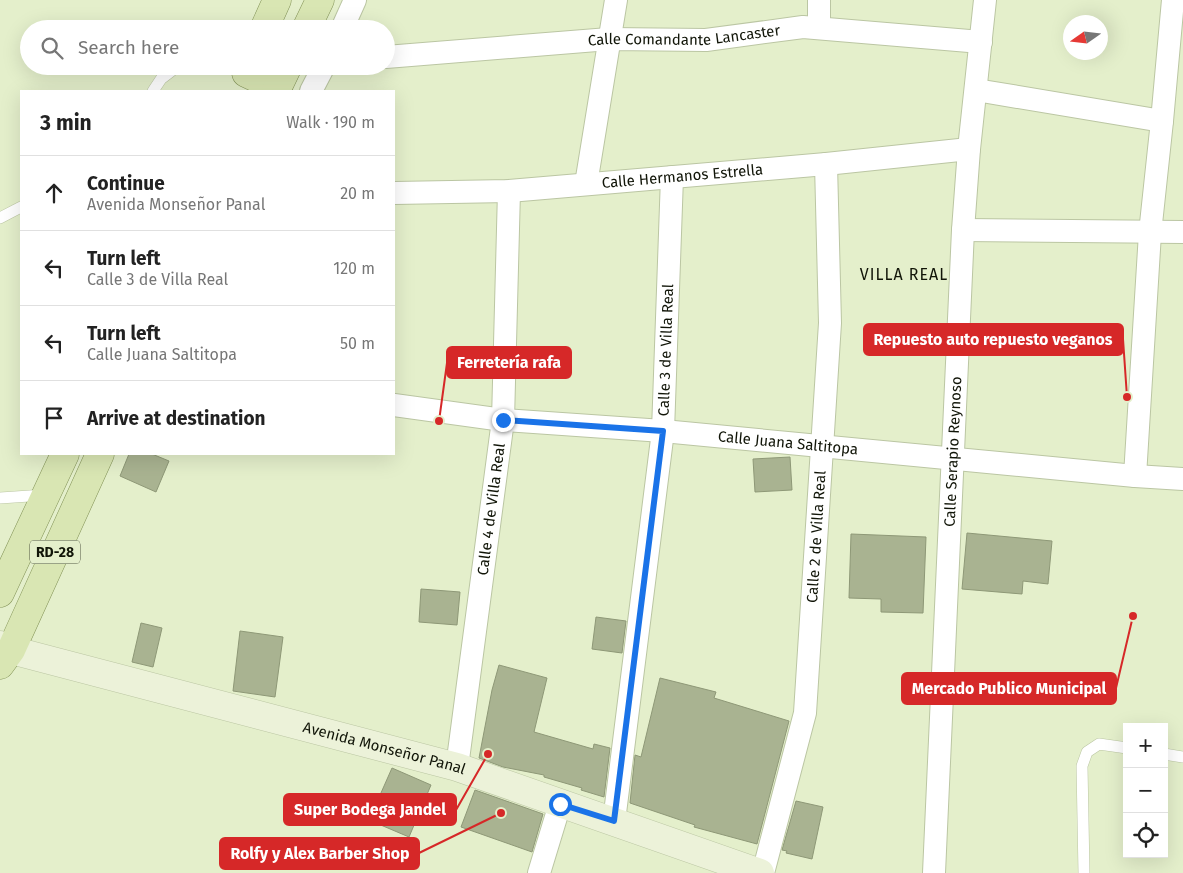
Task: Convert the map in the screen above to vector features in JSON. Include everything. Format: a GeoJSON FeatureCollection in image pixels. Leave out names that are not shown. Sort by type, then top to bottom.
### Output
{"type":"FeatureCollection","features":[{"type":"Feature","properties":{"kind":"main road"},"geometry":{"type":"LineString","coordinates":[[268,20],[277,0]]}},
{"type":"Feature","properties":{"kind":"main road"},"geometry":{"type":"LineString","coordinates":[[310,20],[320,0]]}},
{"type":"Feature","properties":{"kind":"main road"},"geometry":{"type":"LineString","coordinates":[[242,75],[281,82]]}},
{"type":"Feature","properties":{"kind":"main road","name":"RD-28"},"geometry":{"type":"LineString","coordinates":[[0,593],[65,455]]}},
{"type":"Feature","properties":{"kind":"main road","name":"RD-28"},"geometry":{"type":"LineString","coordinates":[[4,654],[100,455]]}},
{"type":"Feature","properties":{"kind":"main road","name":"Avenida Monseñor Panal"},"geometry":{"type":"LineString","coordinates":[[4,654],[457,767],[762,873]]}},
{"type":"Feature","properties":{"kind":"street"},"geometry":{"type":"LineString","coordinates":[[346,20],[355,0]]}},
{"type":"Feature","properties":{"kind":"street"},"geometry":{"type":"LineString","coordinates":[[586,184],[616,0]]}},
{"type":"Feature","properties":{"kind":"street"},"geometry":{"type":"LineString","coordinates":[[819,0],[819,28]]}},
{"type":"Feature","properties":{"kind":"street","name":"Calle Serapio Reynoso"},"geometry":{"type":"LineString","coordinates":[[934,873],[963,230],[969,148],[985,0]]}},
{"type":"Feature","properties":{"kind":"street"},"geometry":{"type":"LineString","coordinates":[[1135,476],[1150,233],[1173,0]]}},
{"type":"Feature","properties":{"kind":"street","name":"Calle Comandante Lancaster"},"geometry":{"type":"LineString","coordinates":[[395,55],[609,39],[706,40],[803,28],[980,42]]}},
{"type":"Feature","properties":{"kind":"street"},"geometry":{"type":"LineString","coordinates":[[312,90],[319,75]]}},
{"type":"Feature","properties":{"kind":"street"},"geometry":{"type":"LineString","coordinates":[[976,90],[1162,121]]}},
{"type":"Feature","properties":{"kind":"street","name":"Calle Hermanos Estrella"},"geometry":{"type":"LineString","coordinates":[[395,193],[509,191],[826,164],[969,148]]}},
{"type":"Feature","properties":{"kind":"street","name":"Calle 2 de Villa Real"},"geometry":{"type":"LineString","coordinates":[[762,873],[805,713],[830,323],[826,164]]}},
{"type":"Feature","properties":{"kind":"street","name":"Calle 3 de Villa Real"},"geometry":{"type":"LineString","coordinates":[[614,821],[663,431],[672,177]]}},
{"type":"Feature","properties":{"kind":"street","name":"Calle 4 de Villa Real"},"geometry":{"type":"LineString","coordinates":[[457,767],[503,420],[509,191]]}},
{"type":"Feature","properties":{"kind":"street"},"geometry":{"type":"LineString","coordinates":[[963,230],[1183,232]]}},
{"type":"Feature","properties":{"kind":"street","name":"Calle Juana Saltitopa"},"geometry":{"type":"LineString","coordinates":[[395,405],[503,420],[663,431],[1183,479]]}},
{"type":"Feature","properties":{"kind":"street"},"geometry":{"type":"LineString","coordinates":[[539,873],[560,804]]}},
{"type":"Feature","properties":{"kind":"lane"},"geometry":{"type":"LineString","coordinates":[[155,90],[161,79],[166,75]]}},
{"type":"Feature","properties":{"kind":"lane"},"geometry":{"type":"LineString","coordinates":[[0,218],[20,208]]}},
{"type":"Feature","properties":{"kind":"lane"},"geometry":{"type":"LineString","coordinates":[[0,498],[46,495]]}},
{"type":"Feature","properties":{"kind":"lane"},"geometry":{"type":"LineString","coordinates":[[1084,873],[1082,766],[1087,752],[1099,744],[1123,747]]}},
{"type":"Feature","properties":{"kind":"lane"},"geometry":{"type":"LineString","coordinates":[[1168,755],[1183,757]]}},
{"type":"Feature","properties":{"kind":"building"},"geometry":{"type":"Polygon","coordinates":[[[129,455],[154,455],[169,461],[156,492],[120,476],[129,455]]]}},
{"type":"Feature","properties":{"kind":"building"},"geometry":{"type":"Polygon","coordinates":[[[790,457],[792,490],[755,492],[753,459],[790,457]]]}},
{"type":"Feature","properties":{"kind":"building"},"geometry":{"type":"Polygon","coordinates":[[[967,533],[1052,541],[1048,584],[1023,581],[1022,594],[962,589],[967,533]]]}},
{"type":"Feature","properties":{"kind":"building"},"geometry":{"type":"Polygon","coordinates":[[[851,534],[926,537],[923,613],[881,612],[881,599],[849,598],[851,534]]]}},
{"type":"Feature","properties":{"kind":"building"},"geometry":{"type":"Polygon","coordinates":[[[421,589],[460,592],[457,625],[419,622],[421,589]]]}},
{"type":"Feature","properties":{"kind":"building"},"geometry":{"type":"Polygon","coordinates":[[[596,617],[626,621],[622,653],[592,649],[596,617]]]}},
{"type":"Feature","properties":{"kind":"building"},"geometry":{"type":"Polygon","coordinates":[[[141,623],[162,628],[153,667],[132,662],[141,623]]]}},
{"type":"Feature","properties":{"kind":"building"},"geometry":{"type":"Polygon","coordinates":[[[240,631],[283,637],[275,697],[233,691],[240,631]]]}},
{"type":"Feature","properties":{"kind":"building"},"geometry":{"type":"Polygon","coordinates":[[[499,665],[547,678],[534,732],[593,749],[594,744],[610,748],[604,797],[581,790],[582,788],[544,777],[544,775],[503,767],[479,758],[492,690],[499,665]]]}},
{"type":"Feature","properties":{"kind":"building"},"geometry":{"type":"Polygon","coordinates":[[[660,678],[716,692],[714,698],[789,721],[757,844],[694,827],[695,825],[630,803],[635,755],[641,757],[660,678]]]}},
{"type":"Feature","properties":{"kind":"building"},"geometry":{"type":"Polygon","coordinates":[[[392,768],[431,785],[409,837],[369,820],[392,768]]]}},
{"type":"Feature","properties":{"kind":"building"},"geometry":{"type":"Polygon","coordinates":[[[475,790],[543,814],[532,852],[461,827],[475,790]]]}},
{"type":"Feature","properties":{"kind":"building"},"geometry":{"type":"Polygon","coordinates":[[[796,801],[823,807],[812,859],[786,853],[787,851],[782,850],[796,801]]]}},
{"type":"Feature","properties":{"kind":"place","name":"Repuesto auto repuesto veganos"},"geometry":{"type":"Point","coordinates":[1127,397]}},
{"type":"Feature","properties":{"kind":"place","name":"Ferretería rafa"},"geometry":{"type":"Point","coordinates":[439,421]}},
{"type":"Feature","properties":{"kind":"place","name":"Mercado Publico Municipal"},"geometry":{"type":"Point","coordinates":[1133,616]}},
{"type":"Feature","properties":{"kind":"place","name":"Super Bodega Jandel"},"geometry":{"type":"Point","coordinates":[488,754]}},
{"type":"Feature","properties":{"kind":"place","name":"Rolfy y Alex Barber Shop"},"geometry":{"type":"Point","coordinates":[501,813]}},
{"type":"Feature","properties":{"kind":"district","name":"VILLA REAL"},"geometry":{"type":"Point","coordinates":[904,274]}},
{"type":"Feature","properties":{"kind":"route"},"geometry":{"type":"LineString","coordinates":[[503,420],[663,431],[614,821],[560,804]]}}]}
